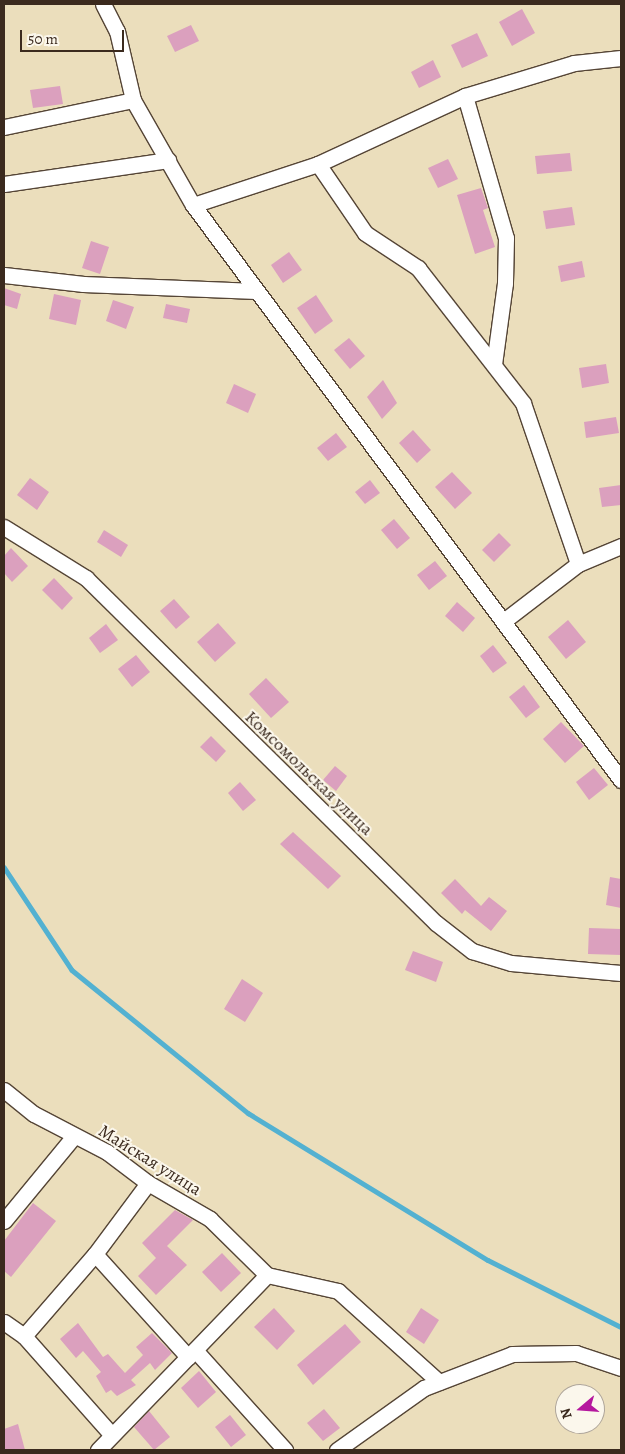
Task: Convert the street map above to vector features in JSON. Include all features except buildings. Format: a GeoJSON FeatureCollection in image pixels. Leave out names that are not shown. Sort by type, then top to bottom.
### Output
{"type":"FeatureCollection","features":[{"type":"Feature","properties":{"kind":"street"},"geometry":{"type":"LineString","coordinates":[[103,4],[117,31],[133,100],[194,205],[256,291],[505,620],[621,780]]}},
{"type":"Feature","properties":{"kind":"street"},"geometry":{"type":"LineString","coordinates":[[194,205],[318,164],[465,96],[574,63],[621,58]]}},
{"type":"Feature","properties":{"kind":"street"},"geometry":{"type":"LineString","coordinates":[[465,96],[506,238],[505,283],[494,364]]}},
{"type":"Feature","properties":{"kind":"street"},"geometry":{"type":"LineString","coordinates":[[4,127],[133,100]]}},
{"type":"Feature","properties":{"kind":"street"},"geometry":{"type":"LineString","coordinates":[[4,184],[168,160]]}},
{"type":"Feature","properties":{"kind":"street"},"geometry":{"type":"LineString","coordinates":[[318,164],[365,233],[418,268],[523,403],[578,564]]}},
{"type":"Feature","properties":{"kind":"street"},"geometry":{"type":"LineString","coordinates":[[4,275],[83,284],[256,291]]}},
{"type":"Feature","properties":{"kind":"street","name":"Комсомольская улица"},"geometry":{"type":"LineString","coordinates":[[4,527],[86,578],[429,916],[472,951],[511,963],[621,973]]}},
{"type":"Feature","properties":{"kind":"street"},"geometry":{"type":"LineString","coordinates":[[505,620],[578,564],[621,546]]}},
{"type":"Feature","properties":{"kind":"street","name":"Майская улица"},"geometry":{"type":"LineString","coordinates":[[4,1090],[34,1114],[107,1152],[148,1183],[210,1219],[267,1275]]}},
{"type":"Feature","properties":{"kind":"street"},"geometry":{"type":"LineString","coordinates":[[4,1221],[74,1136]]}},
{"type":"Feature","properties":{"kind":"street"},"geometry":{"type":"LineString","coordinates":[[24,1336],[95,1254],[148,1183]]}},
{"type":"Feature","properties":{"kind":"street"},"geometry":{"type":"LineString","coordinates":[[95,1254],[285,1450]]}},
{"type":"Feature","properties":{"kind":"street"},"geometry":{"type":"LineString","coordinates":[[98,1450],[267,1275],[338,1291],[439,1382]]}},
{"type":"Feature","properties":{"kind":"street"},"geometry":{"type":"LineString","coordinates":[[4,1322],[24,1336],[112,1434]]}},
{"type":"Feature","properties":{"kind":"street"},"geometry":{"type":"LineString","coordinates":[[337,1450],[439,1382],[512,1354],[576,1353],[621,1368]]}},
{"type":"Feature","properties":{"kind":"waterway"},"geometry":{"type":"LineString","coordinates":[[4,867],[72,970],[248,1113],[488,1260],[621,1327]]}}]}
